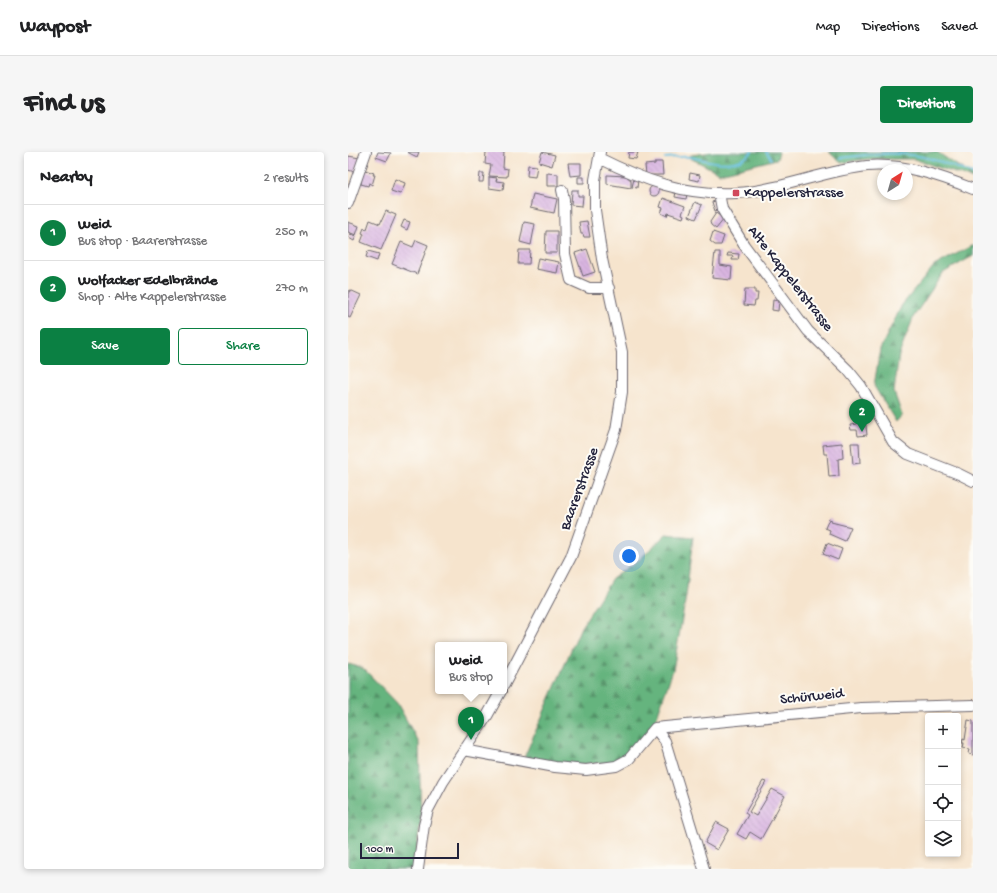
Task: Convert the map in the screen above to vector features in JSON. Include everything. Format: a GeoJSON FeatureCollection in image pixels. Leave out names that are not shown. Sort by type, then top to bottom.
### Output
{"type":"FeatureCollection","features":[{"type":"Feature","properties":{"kind":"street"},"geometry":{"type":"LineString","coordinates":[[348,203],[366,152]]}},
{"type":"Feature","properties":{"kind":"street"},"geometry":{"type":"LineString","coordinates":[[600,155],[653,182],[674,187],[719,192],[736,193],[777,187],[867,166],[889,166],[936,176],[973,189]]}},
{"type":"Feature","properties":{"kind":"street","name":"Baarerstrasse"},"geometry":{"type":"LineString","coordinates":[[507,679],[571,557],[616,430],[622,392],[622,352],[610,288],[612,274],[609,259],[598,229],[595,210],[595,180],[600,155]]}},
{"type":"Feature","properties":{"kind":"street"},"geometry":{"type":"LineString","coordinates":[[562,190],[564,199],[565,254],[571,280],[589,288],[610,288]]}},
{"type":"Feature","properties":{"kind":"street","name":"Alte Kappelerstrasse"},"geometry":{"type":"LineString","coordinates":[[719,192],[722,209],[744,245],[808,331],[853,382],[861,386],[893,442],[908,454],[973,481]]}},
{"type":"Feature","properties":{"kind":"street"},"geometry":{"type":"LineString","coordinates":[[418,869],[421,840],[428,810],[443,782],[498,694]]}},
{"type":"Feature","properties":{"kind":"street","name":"Schürweid"},"geometry":{"type":"LineString","coordinates":[[655,728],[861,708],[973,705]]}},
{"type":"Feature","properties":{"kind":"street"},"geometry":{"type":"LineString","coordinates":[[464,750],[555,767],[586,770],[616,766],[629,759],[655,728],[665,741],[704,869]]}},
{"type":"Feature","properties":{"kind":"green space"},"geometry":{"type":"Polygon","coordinates":[[[714,152],[779,152],[777,159],[720,173],[688,157],[692,155],[714,152]]]}},
{"type":"Feature","properties":{"kind":"green space"},"geometry":{"type":"Polygon","coordinates":[[[829,152],[937,152],[973,176],[973,179],[914,159],[867,159],[841,163],[829,152]]]}},
{"type":"Feature","properties":{"kind":"green space"},"geometry":{"type":"Polygon","coordinates":[[[973,245],[973,256],[943,273],[914,316],[899,355],[894,392],[902,415],[896,422],[874,386],[880,349],[902,305],[934,266],[973,245]]]}},
{"type":"Feature","properties":{"kind":"green space"},"geometry":{"type":"Polygon","coordinates":[[[666,534],[693,537],[686,596],[673,670],[655,722],[640,741],[618,762],[554,766],[523,760],[581,627],[612,579],[639,560],[666,534]]]}},
{"type":"Feature","properties":{"kind":"green space"},"geometry":{"type":"Polygon","coordinates":[[[348,664],[363,668],[397,703],[419,743],[421,818],[414,869],[348,869],[348,664]]]}},
{"type":"Feature","properties":{"kind":"building"},"geometry":{"type":"Polygon","coordinates":[[[378,152],[391,153],[387,161],[376,157],[378,152]]]}},
{"type":"Feature","properties":{"kind":"building"},"geometry":{"type":"Polygon","coordinates":[[[407,152],[419,152],[417,157],[407,152]]]}},
{"type":"Feature","properties":{"kind":"building"},"geometry":{"type":"Polygon","coordinates":[[[486,152],[504,152],[503,168],[508,169],[507,177],[489,176],[491,165],[485,164],[486,152]]]}},
{"type":"Feature","properties":{"kind":"building"},"geometry":{"type":"Polygon","coordinates":[[[542,152],[555,155],[552,166],[539,162],[542,152]]]}},
{"type":"Feature","properties":{"kind":"building"},"geometry":{"type":"Polygon","coordinates":[[[629,152],[638,152],[636,159],[628,158],[629,152]]]}},
{"type":"Feature","properties":{"kind":"building"},"geometry":{"type":"Polygon","coordinates":[[[348,156],[360,158],[355,172],[348,170],[348,156]]]}},
{"type":"Feature","properties":{"kind":"building"},"geometry":{"type":"Polygon","coordinates":[[[655,162],[662,162],[663,175],[646,175],[645,165],[655,164],[655,162]]]}},
{"type":"Feature","properties":{"kind":"building"},"geometry":{"type":"Polygon","coordinates":[[[568,163],[581,163],[581,175],[570,176],[568,163]]]}},
{"type":"Feature","properties":{"kind":"building"},"geometry":{"type":"Polygon","coordinates":[[[528,165],[537,166],[535,177],[527,176],[528,165]]]}},
{"type":"Feature","properties":{"kind":"building"},"geometry":{"type":"Polygon","coordinates":[[[362,169],[374,173],[373,175],[375,175],[372,185],[369,183],[368,186],[361,184],[362,178],[360,177],[362,169]]]}},
{"type":"Feature","properties":{"kind":"building"},"geometry":{"type":"Polygon","coordinates":[[[480,173],[484,173],[483,182],[479,182],[480,173]]]}},
{"type":"Feature","properties":{"kind":"building"},"geometry":{"type":"Polygon","coordinates":[[[547,173],[558,174],[558,186],[547,186],[547,173]]]}},
{"type":"Feature","properties":{"kind":"building"},"geometry":{"type":"Polygon","coordinates":[[[690,173],[700,175],[699,181],[689,179],[690,173]]]}},
{"type":"Feature","properties":{"kind":"building"},"geometry":{"type":"Polygon","coordinates":[[[607,175],[626,176],[631,180],[631,188],[607,184],[607,175]]]}},
{"type":"Feature","properties":{"kind":"building"},"geometry":{"type":"Polygon","coordinates":[[[489,177],[497,178],[496,181],[504,182],[503,190],[489,188],[489,177]]]}},
{"type":"Feature","properties":{"kind":"building"},"geometry":{"type":"Polygon","coordinates":[[[578,177],[584,177],[584,183],[578,183],[578,177]]]}},
{"type":"Feature","properties":{"kind":"building"},"geometry":{"type":"Polygon","coordinates":[[[395,179],[405,183],[400,194],[391,191],[395,179]]]}},
{"type":"Feature","properties":{"kind":"building"},"geometry":{"type":"Polygon","coordinates":[[[634,179],[638,180],[637,188],[632,187],[634,179]]]}},
{"type":"Feature","properties":{"kind":"building"},"geometry":{"type":"Polygon","coordinates":[[[652,186],[656,186],[659,191],[656,196],[652,196],[649,193],[649,189],[652,186]]]}},
{"type":"Feature","properties":{"kind":"building"},"geometry":{"type":"Polygon","coordinates":[[[572,190],[578,190],[578,196],[583,196],[582,206],[571,205],[572,190]]]}},
{"type":"Feature","properties":{"kind":"building"},"geometry":{"type":"Polygon","coordinates":[[[676,192],[687,194],[686,199],[675,197],[676,192]]]}},
{"type":"Feature","properties":{"kind":"building"},"geometry":{"type":"Polygon","coordinates":[[[533,194],[557,199],[554,213],[530,208],[533,194]]]}},
{"type":"Feature","properties":{"kind":"building"},"geometry":{"type":"Polygon","coordinates":[[[663,198],[685,206],[682,214],[684,215],[683,218],[668,213],[667,216],[661,213],[663,208],[660,207],[663,198]]]}},
{"type":"Feature","properties":{"kind":"building"},"geometry":{"type":"Polygon","coordinates":[[[695,202],[702,205],[696,219],[689,216],[695,202]]]}},
{"type":"Feature","properties":{"kind":"building"},"geometry":{"type":"Polygon","coordinates":[[[712,202],[717,202],[720,210],[715,211],[712,202]]]}},
{"type":"Feature","properties":{"kind":"building"},"geometry":{"type":"Polygon","coordinates":[[[386,211],[396,215],[381,250],[361,242],[364,234],[362,233],[364,228],[367,229],[370,220],[380,224],[386,211]]]}},
{"type":"Feature","properties":{"kind":"building"},"geometry":{"type":"Polygon","coordinates":[[[716,213],[724,219],[716,229],[710,222],[716,213]]]}},
{"type":"Feature","properties":{"kind":"building"},"geometry":{"type":"Polygon","coordinates":[[[404,220],[410,222],[407,230],[401,227],[404,220]]]}},
{"type":"Feature","properties":{"kind":"building"},"geometry":{"type":"Polygon","coordinates":[[[587,221],[590,237],[584,237],[583,234],[581,234],[579,222],[587,221]]]}},
{"type":"Feature","properties":{"kind":"building"},"geometry":{"type":"Polygon","coordinates":[[[348,222],[359,226],[356,235],[348,232],[348,222]]]}},
{"type":"Feature","properties":{"kind":"building"},"geometry":{"type":"Polygon","coordinates":[[[524,222],[535,224],[531,245],[520,242],[524,222]]]}},
{"type":"Feature","properties":{"kind":"building"},"geometry":{"type":"Polygon","coordinates":[[[546,231],[557,231],[557,253],[545,253],[546,231]]]}},
{"type":"Feature","properties":{"kind":"building"},"geometry":{"type":"Polygon","coordinates":[[[713,232],[724,236],[721,245],[715,245],[710,241],[713,232]]]}},
{"type":"Feature","properties":{"kind":"building"},"geometry":{"type":"Polygon","coordinates":[[[350,234],[356,236],[354,241],[349,238],[350,234]]]}},
{"type":"Feature","properties":{"kind":"building"},"geometry":{"type":"Polygon","coordinates":[[[416,240],[428,245],[417,274],[392,264],[401,242],[413,247],[416,240]]]}},
{"type":"Feature","properties":{"kind":"building"},"geometry":{"type":"Polygon","coordinates":[[[587,249],[595,272],[583,276],[575,253],[587,249]]]}},
{"type":"Feature","properties":{"kind":"building"},"geometry":{"type":"Polygon","coordinates":[[[519,250],[530,250],[529,264],[518,264],[519,250]]]}},
{"type":"Feature","properties":{"kind":"building"},"geometry":{"type":"Polygon","coordinates":[[[368,251],[379,254],[377,261],[366,257],[368,251]]]}},
{"type":"Feature","properties":{"kind":"building"},"geometry":{"type":"Polygon","coordinates":[[[715,252],[720,252],[720,265],[732,267],[731,280],[712,278],[715,252]]]}},
{"type":"Feature","properties":{"kind":"building"},"geometry":{"type":"Polygon","coordinates":[[[728,253],[739,254],[738,260],[732,260],[733,256],[727,256],[728,253]]]}},
{"type":"Feature","properties":{"kind":"building"},"geometry":{"type":"Polygon","coordinates":[[[538,258],[559,262],[557,273],[536,269],[538,258]]]}},
{"type":"Feature","properties":{"kind":"building"},"geometry":{"type":"Polygon","coordinates":[[[745,289],[755,289],[755,293],[758,293],[757,301],[755,301],[754,306],[744,305],[745,289]]]}},
{"type":"Feature","properties":{"kind":"building"},"geometry":{"type":"Polygon","coordinates":[[[350,290],[361,295],[350,318],[348,317],[348,294],[350,290]]]}},
{"type":"Feature","properties":{"kind":"building"},"geometry":{"type":"Polygon","coordinates":[[[773,300],[779,301],[778,311],[772,310],[773,300]]]}},
{"type":"Feature","properties":{"kind":"building"},"geometry":{"type":"Polygon","coordinates":[[[865,418],[867,435],[858,436],[857,430],[851,430],[850,425],[857,424],[856,419],[865,418]]]}},
{"type":"Feature","properties":{"kind":"building"},"geometry":{"type":"Polygon","coordinates":[[[842,443],[843,458],[838,459],[839,476],[829,477],[827,454],[824,454],[823,445],[842,443]]]}},
{"type":"Feature","properties":{"kind":"building"},"geometry":{"type":"Polygon","coordinates":[[[851,443],[859,443],[860,463],[853,464],[851,443]]]}},
{"type":"Feature","properties":{"kind":"building"},"geometry":{"type":"Polygon","coordinates":[[[829,519],[832,520],[831,522],[851,527],[845,541],[829,534],[830,530],[825,528],[829,519]]]}},
{"type":"Feature","properties":{"kind":"building"},"geometry":{"type":"Polygon","coordinates":[[[827,543],[842,549],[838,560],[823,554],[827,543]]]}},
{"type":"Feature","properties":{"kind":"building"},"geometry":{"type":"Polygon","coordinates":[[[968,720],[973,721],[973,755],[969,754],[970,749],[963,748],[964,743],[962,743],[963,739],[965,740],[968,720]]]}},
{"type":"Feature","properties":{"kind":"building"},"geometry":{"type":"Polygon","coordinates":[[[763,781],[766,782],[749,812],[756,816],[772,789],[785,796],[761,839],[750,832],[746,839],[737,834],[748,815],[745,813],[763,781]]]}},
{"type":"Feature","properties":{"kind":"building"},"geometry":{"type":"Polygon","coordinates":[[[716,822],[729,829],[717,850],[705,843],[716,822]]]}},
{"type":"Feature","properties":{"kind":"waterway"},"geometry":{"type":"LineString","coordinates":[[665,158],[690,157],[715,162],[731,163],[746,158],[752,152]]}},
{"type":"Feature","properties":{"kind":"waterway"},"geometry":{"type":"LineString","coordinates":[[766,152],[771,159]]}},
{"type":"Feature","properties":{"kind":"waterway"},"geometry":{"type":"LineString","coordinates":[[840,158],[884,154],[911,155],[935,160],[973,174]]}},
{"type":"Feature","properties":{"kind":"place","name":"Kappelerstrasse"},"geometry":{"type":"Point","coordinates":[736,193]}},
{"type":"Feature","properties":{"kind":"place","name":"Wolfacker Edelbrände"},"geometry":{"type":"Point","coordinates":[862,432]}},
{"type":"Feature","properties":{"kind":"place","name":"Weid"},"geometry":{"type":"Point","coordinates":[471,740]}}]}
